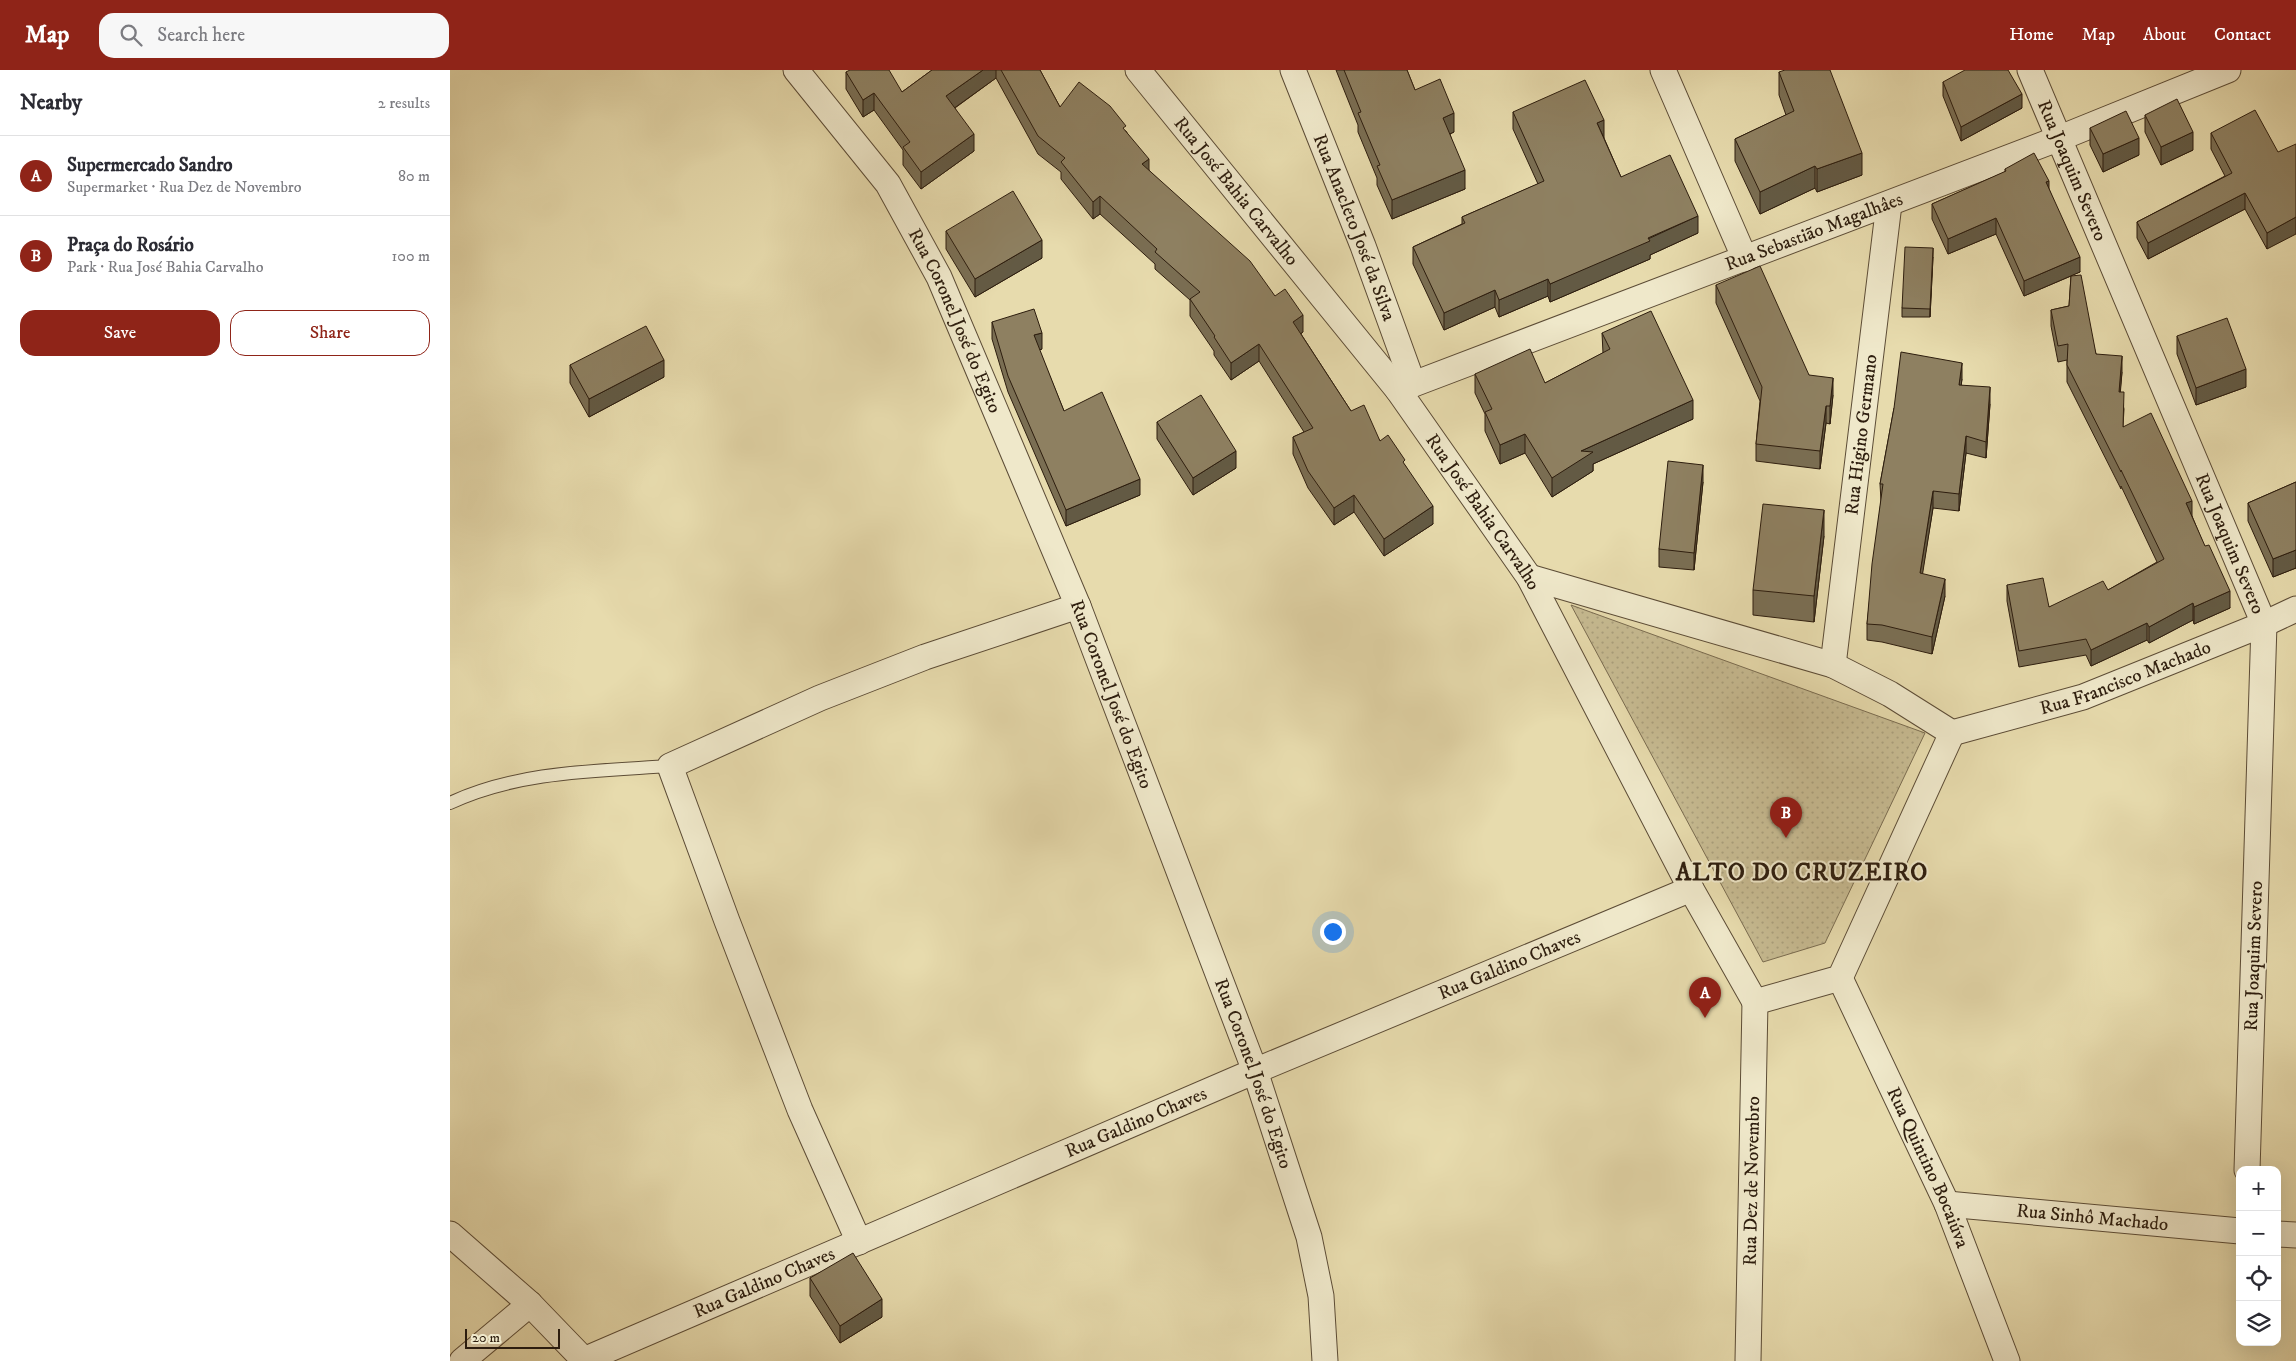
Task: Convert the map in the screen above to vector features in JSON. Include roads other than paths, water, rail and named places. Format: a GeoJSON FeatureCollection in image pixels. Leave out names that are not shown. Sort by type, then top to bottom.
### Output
{"type":"FeatureCollection","features":[{"type":"Feature","properties":{"kind":"street","name":"Rua Coronel José do Egito"},"geometry":{"type":"LineString","coordinates":[[796,70],[888,184],[939,277],[1078,606],[1255,1071],[1309,1237],[1321,1296],[1325,1361]]}},
{"type":"Feature","properties":{"kind":"street","name":"Rua José Bahia Carvalho"},"geometry":{"type":"LineString","coordinates":[[1138,70],[1406,387],[1529,577],[1691,889],[1755,1002]]}},
{"type":"Feature","properties":{"kind":"street","name":"Rua Anacleto José da Silva"},"geometry":{"type":"LineString","coordinates":[[1293,70],[1363,246],[1406,387]]}},
{"type":"Feature","properties":{"kind":"street"},"geometry":{"type":"LineString","coordinates":[[1663,70],[1744,258]]}},
{"type":"Feature","properties":{"kind":"street","name":"Rua Joaquim Severo"},"geometry":{"type":"LineString","coordinates":[[2030,70],[2278,623],[2247,1166]]}},
{"type":"Feature","properties":{"kind":"street","name":"Rua Sebastião Magalhâes"},"geometry":{"type":"LineString","coordinates":[[1406,387],[1889,204],[2228,70]]}},
{"type":"Feature","properties":{"kind":"street","name":"Rua Higino Germano"},"geometry":{"type":"LineString","coordinates":[[1833,665],[1889,204]]}},
{"type":"Feature","properties":{"kind":"street"},"geometry":{"type":"LineString","coordinates":[[1529,577],[1833,665],[1890,694],[1952,734],[1840,978],[1755,1002]]}},
{"type":"Feature","properties":{"kind":"street"},"geometry":{"type":"LineString","coordinates":[[859,1242],[800,1110],[670,766],[820,698],[916,660],[1078,606]]}},
{"type":"Feature","properties":{"kind":"street","name":"Rua Francisco Machado"},"geometry":{"type":"LineString","coordinates":[[1952,734],[2083,697],[2278,623],[2296,609]]}},
{"type":"Feature","properties":{"kind":"street","name":"Rua Galdino Chaves"},"geometry":{"type":"LineString","coordinates":[[585,1360],[1255,1071],[1691,889]]}},
{"type":"Feature","properties":{"kind":"street","name":"Rua Quintino Bocaiúva"},"geometry":{"type":"LineString","coordinates":[[1840,978],[1947,1204],[2007,1361]]}},
{"type":"Feature","properties":{"kind":"street","name":"Rua Dez de Novembro"},"geometry":{"type":"LineString","coordinates":[[1748,1361],[1755,1002]]}},
{"type":"Feature","properties":{"kind":"street","name":"Rua Sinhô Machado"},"geometry":{"type":"LineString","coordinates":[[1947,1204],[2236,1231]]}},
{"type":"Feature","properties":{"kind":"street"},"geometry":{"type":"LineString","coordinates":[[450,1234],[530,1304],[585,1360]]}},
{"type":"Feature","properties":{"kind":"street"},"geometry":{"type":"LineString","coordinates":[[2281,1234],[2296,1235]]}},
{"type":"Feature","properties":{"kind":"street"},"geometry":{"type":"LineString","coordinates":[[462,1361],[530,1304]]}},
{"type":"Feature","properties":{"kind":"lane"},"geometry":{"type":"LineString","coordinates":[[450,803],[468,794],[548,774],[670,766]]}},
{"type":"Feature","properties":{"kind":"place","name":"Praça do Rosário"},"geometry":{"type":"Point","coordinates":[1786,838]}},
{"type":"Feature","properties":{"kind":"place","name":"Supermercado Sandro"},"geometry":{"type":"Point","coordinates":[1705,1018]}},
{"type":"Feature","properties":{"kind":"district","name":"ALTO DO CRUZEIRO"},"geometry":{"type":"Point","coordinates":[1802,873]}}]}
